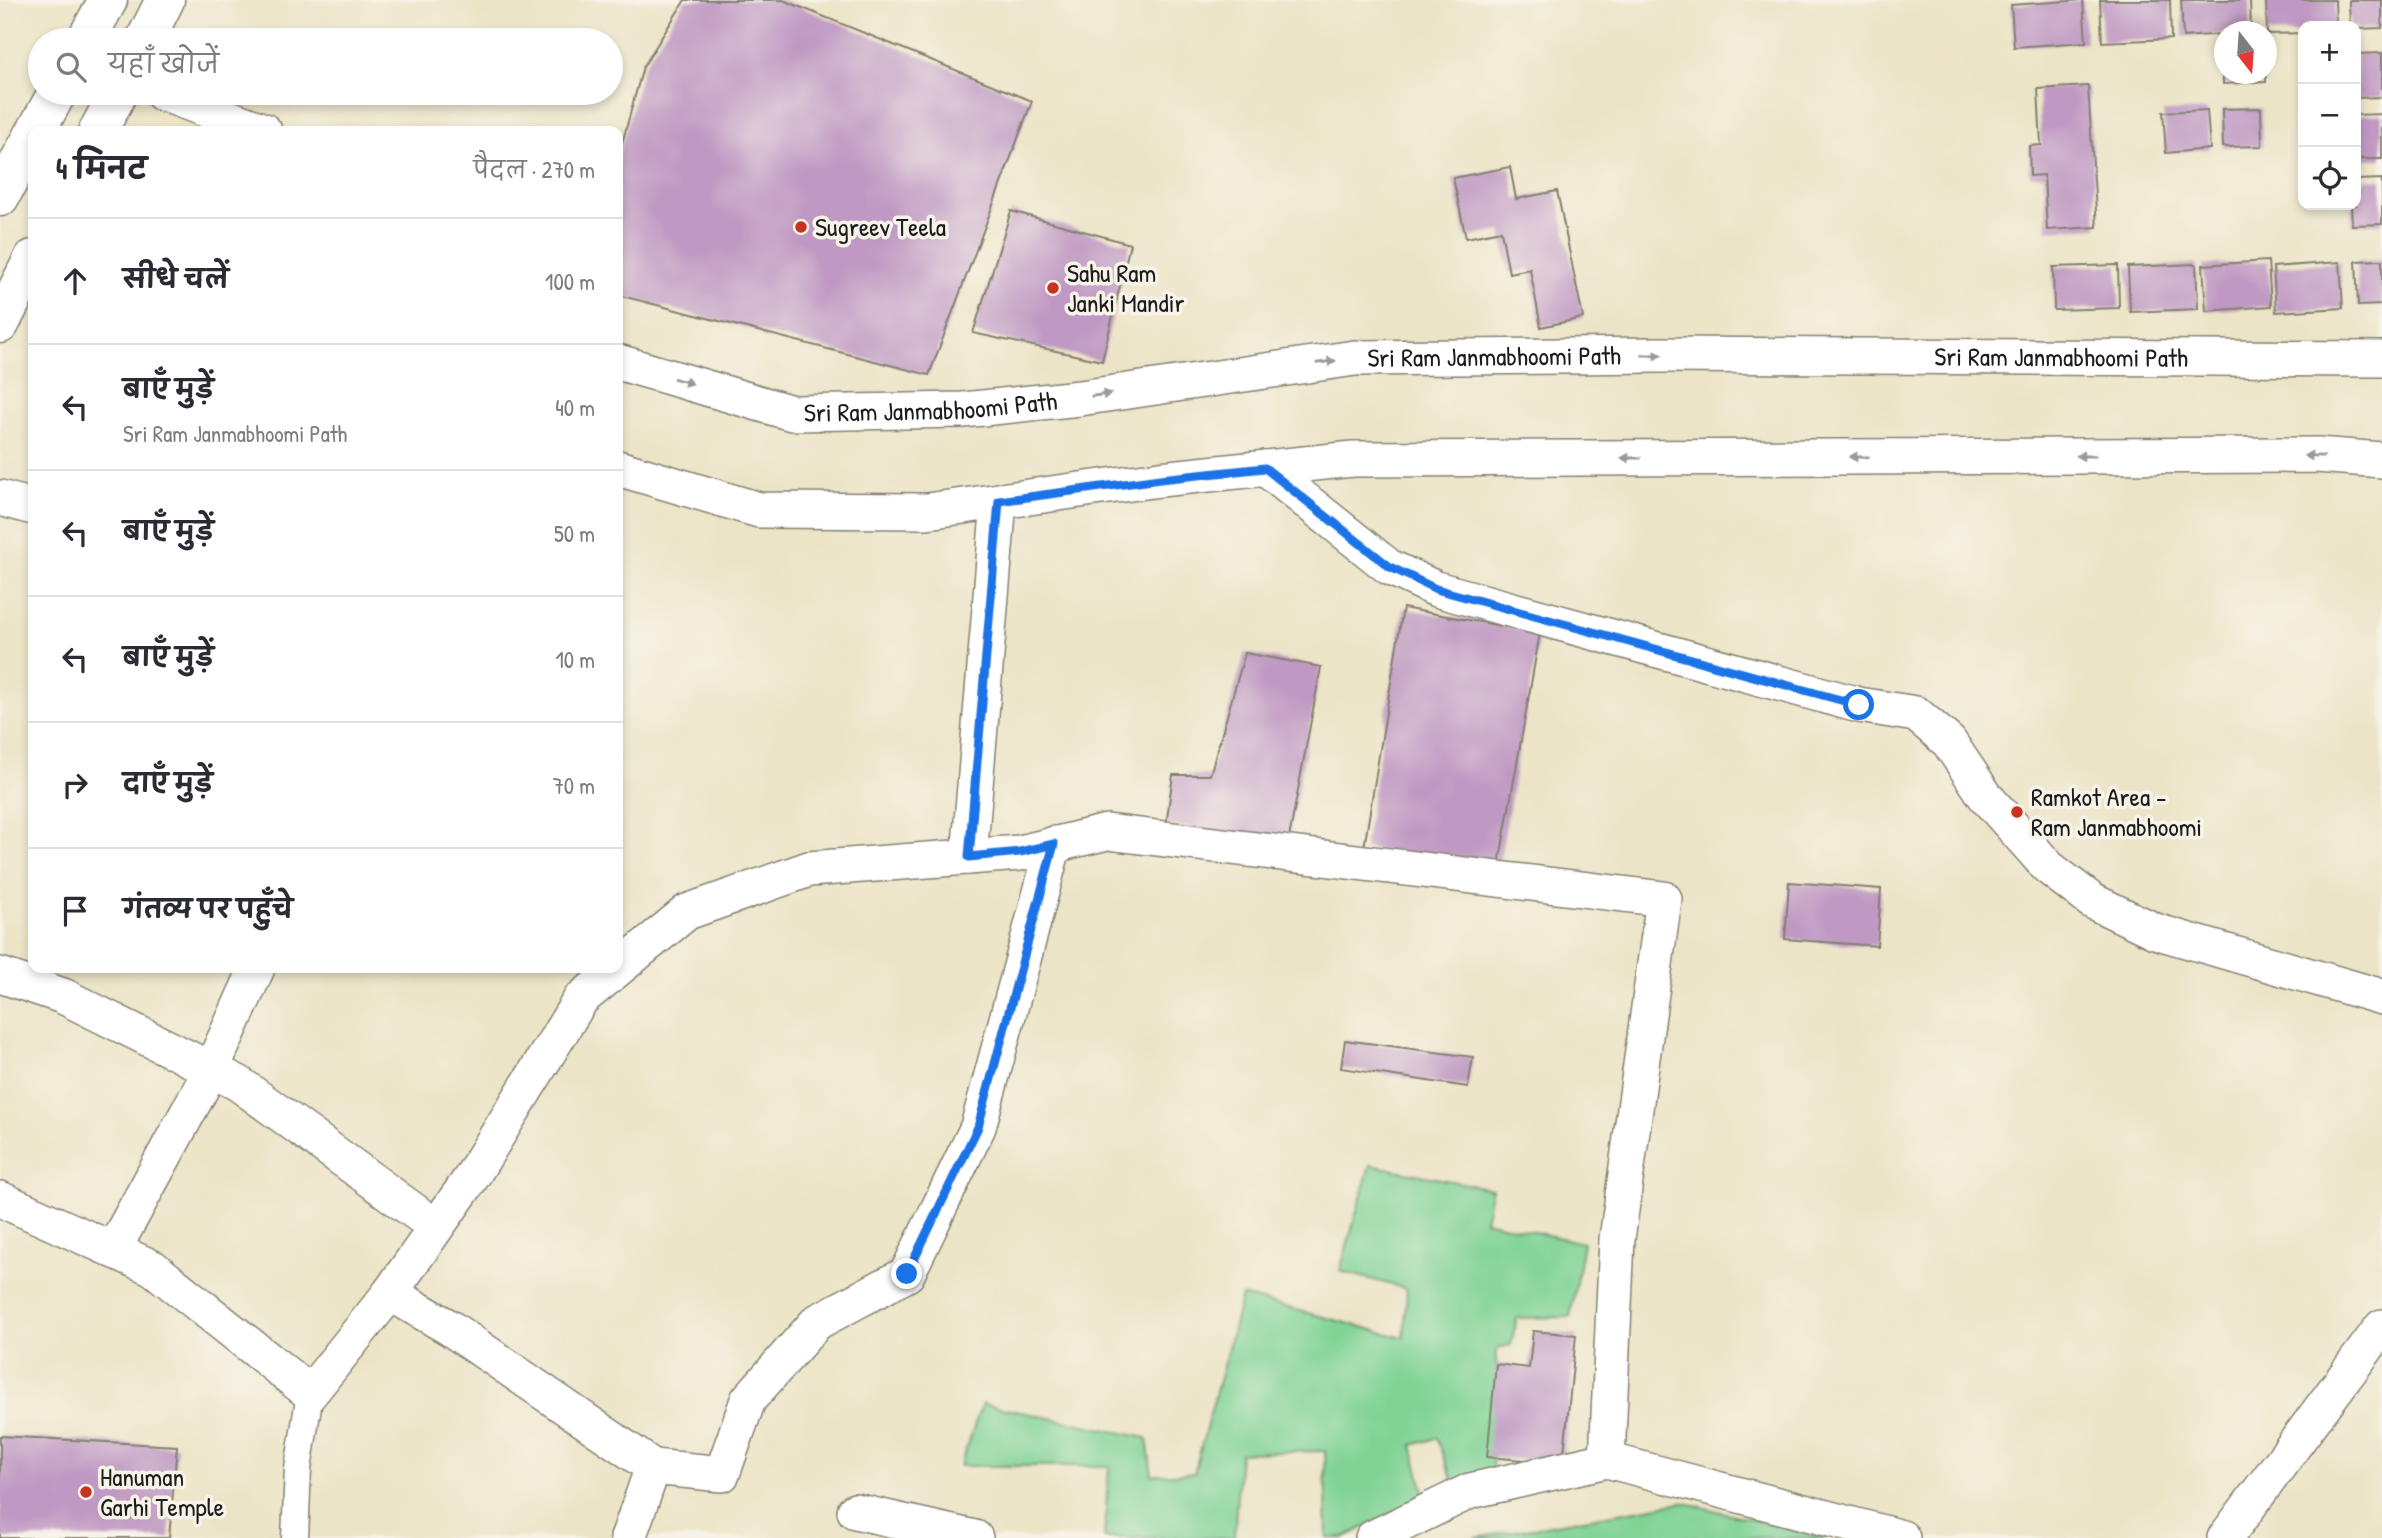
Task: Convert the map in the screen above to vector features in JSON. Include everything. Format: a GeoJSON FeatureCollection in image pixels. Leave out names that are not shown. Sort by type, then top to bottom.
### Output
{"type":"FeatureCollection","features":[{"type":"Feature","properties":{"kind":"main road"},"geometry":{"type":"LineString","coordinates":[[93,28],[108,0]]}},
{"type":"Feature","properties":{"kind":"main road"},"geometry":{"type":"LineString","coordinates":[[151,28],[165,0]]}},
{"type":"Feature","properties":{"kind":"main road"},"geometry":{"type":"LineString","coordinates":[[39,126],[50,105]]}},
{"type":"Feature","properties":{"kind":"main road"},"geometry":{"type":"LineString","coordinates":[[101,126],[112,105]]}},
{"type":"Feature","properties":{"kind":"main road"},"geometry":{"type":"LineString","coordinates":[[0,197],[28,145]]}},
{"type":"Feature","properties":{"kind":"main road"},"geometry":{"type":"LineString","coordinates":[[0,324],[28,268]]}},
{"type":"Feature","properties":{"kind":"street"},"geometry":{"type":"LineString","coordinates":[[194,105],[251,126]]}},
{"type":"Feature","properties":{"kind":"street","name":"Sri Ram Janmabhoomi Path"},"geometry":{"type":"LineString","coordinates":[[623,363],[792,413],[963,410],[1067,400],[1355,358],[1686,355],[2382,359]]}},
{"type":"Feature","properties":{"kind":"street"},"geometry":{"type":"LineString","coordinates":[[623,469],[759,510],[927,511],[1160,479],[1353,459],[2317,455],[2382,460]]}},
{"type":"Feature","properties":{"kind":"street"},"geometry":{"type":"LineString","coordinates":[[1265,468],[1390,567],[1436,589],[1859,705],[1916,714],[1949,742],[1986,797],[2048,867],[2091,901],[2155,931],[2382,997]]}},
{"type":"Feature","properties":{"kind":"street"},"geometry":{"type":"LineString","coordinates":[[0,498],[28,506]]}},
{"type":"Feature","properties":{"kind":"street"},"geometry":{"type":"LineString","coordinates":[[969,857],[999,501]]}},
{"type":"Feature","properties":{"kind":"street"},"geometry":{"type":"LineString","coordinates":[[623,965],[687,912],[809,869],[1020,852],[1107,832],[1664,899],[1617,1239],[1607,1460]]}},
{"type":"Feature","properties":{"kind":"street"},"geometry":{"type":"LineString","coordinates":[[390,1293],[450,1328],[653,1467],[722,1474],[748,1400],[817,1322],[907,1274],[978,1127],[1054,844]]}},
{"type":"Feature","properties":{"kind":"street"},"geometry":{"type":"LineString","coordinates":[[113,1251],[211,1070],[255,973]]}},
{"type":"Feature","properties":{"kind":"street"},"geometry":{"type":"LineString","coordinates":[[295,1538],[299,1469],[310,1394],[390,1293],[471,1178],[581,999],[613,973]]}},
{"type":"Feature","properties":{"kind":"street"},"geometry":{"type":"LineString","coordinates":[[0,975],[63,996],[238,1083],[436,1227]]}},
{"type":"Feature","properties":{"kind":"street"},"geometry":{"type":"LineString","coordinates":[[0,1199],[153,1268],[310,1394]]}},
{"type":"Feature","properties":{"kind":"street"},"geometry":{"type":"LineString","coordinates":[[2225,1538],[2382,1327]]}},
{"type":"Feature","properties":{"kind":"street"},"geometry":{"type":"LineString","coordinates":[[1373,1538],[1470,1491],[1607,1460],[1902,1538]]}},
{"type":"Feature","properties":{"kind":"street"},"geometry":{"type":"LineString","coordinates":[[628,1538],[653,1467]]}},
{"type":"Feature","properties":{"kind":"street"},"geometry":{"type":"LineString","coordinates":[[855,1511],[975,1538]]}},
{"type":"Feature","properties":{"kind":"green space"},"geometry":{"type":"Polygon","coordinates":[[[1370,1165],[1492,1189],[1485,1221],[1583,1243],[1570,1317],[1517,1318],[1511,1345],[1497,1348],[1492,1472],[1454,1483],[1437,1438],[1412,1445],[1425,1496],[1343,1538],[1327,1538],[1325,1451],[1240,1453],[1234,1538],[1104,1538],[1109,1466],[960,1466],[982,1404],[1147,1438],[1152,1475],[1194,1473],[1242,1296],[1404,1338],[1407,1289],[1340,1271],[1370,1165]]]}},
{"type":"Feature","properties":{"kind":"green space"},"geometry":{"type":"Polygon","coordinates":[[[1682,1502],[1826,1538],[1475,1538],[1682,1502]]]}},
{"type":"Feature","properties":{"kind":"building","name":"Sugreev Teela"},"geometry":{"type":"Polygon","coordinates":[[[685,0],[783,0],[1032,101],[929,375],[623,296],[623,140],[643,67],[685,0]]]}},
{"type":"Feature","properties":{"kind":"building"},"geometry":{"type":"Polygon","coordinates":[[[2083,0],[2086,42],[2014,47],[2011,5],[2083,0]]]}},
{"type":"Feature","properties":{"kind":"building"},"geometry":{"type":"Polygon","coordinates":[[[2100,0],[2170,0],[2171,39],[2102,42],[2100,0]]]}},
{"type":"Feature","properties":{"kind":"building"},"geometry":{"type":"Polygon","coordinates":[[[2181,0],[2250,0],[2251,21],[2214,21],[2214,35],[2183,37],[2181,0]]]}},
{"type":"Feature","properties":{"kind":"building"},"geometry":{"type":"Polygon","coordinates":[[[2266,0],[2335,0],[2336,21],[2298,21],[2298,33],[2277,34],[2277,21],[2267,21],[2266,0]]]}},
{"type":"Feature","properties":{"kind":"building"},"geometry":{"type":"Polygon","coordinates":[[[2349,0],[2382,0],[2382,28],[2361,29],[2361,21],[2350,21],[2349,0]]]}},
{"type":"Feature","properties":{"kind":"building"},"geometry":{"type":"Polygon","coordinates":[[[2382,53],[2382,97],[2361,98],[2361,54],[2382,53]]]}},
{"type":"Feature","properties":{"kind":"building"},"geometry":{"type":"Polygon","coordinates":[[[2088,86],[2097,227],[2047,230],[2044,175],[2030,176],[2029,146],[2041,145],[2038,89],[2088,86]]]}},
{"type":"Feature","properties":{"kind":"building"},"geometry":{"type":"Polygon","coordinates":[[[2261,108],[2262,146],[2223,147],[2222,109],[2261,108]]]}},
{"type":"Feature","properties":{"kind":"building"},"geometry":{"type":"Polygon","coordinates":[[[2207,110],[2210,149],[2166,153],[2163,112],[2207,110]]]}},
{"type":"Feature","properties":{"kind":"building"},"geometry":{"type":"Polygon","coordinates":[[[2382,114],[2382,159],[2361,159],[2361,115],[2382,114]]]}},
{"type":"Feature","properties":{"kind":"building"},"geometry":{"type":"Polygon","coordinates":[[[1510,167],[1516,199],[1557,191],[1583,318],[1541,327],[1530,269],[1509,273],[1501,231],[1466,238],[1453,178],[1510,167]]]}},
{"type":"Feature","properties":{"kind":"building"},"geometry":{"type":"Polygon","coordinates":[[[2382,179],[2382,224],[2352,225],[2351,210],[2361,210],[2361,180],[2382,179]]]}},
{"type":"Feature","properties":{"kind":"building","name":"Sahu Ram Janki Mandir"},"geometry":{"type":"Polygon","coordinates":[[[1011,211],[1130,244],[1102,361],[973,333],[1011,211]]]}},
{"type":"Feature","properties":{"kind":"building"},"geometry":{"type":"Polygon","coordinates":[[[2382,260],[2382,305],[2358,306],[2356,261],[2382,260]]]}},
{"type":"Feature","properties":{"kind":"building"},"geometry":{"type":"Polygon","coordinates":[[[2268,261],[2271,306],[2206,311],[2203,265],[2268,261]]]}},
{"type":"Feature","properties":{"kind":"building"},"geometry":{"type":"Polygon","coordinates":[[[2340,262],[2343,308],[2276,312],[2273,267],[2340,262]]]}},
{"type":"Feature","properties":{"kind":"building"},"geometry":{"type":"Polygon","coordinates":[[[2196,264],[2198,309],[2130,312],[2128,267],[2196,264]]]}},
{"type":"Feature","properties":{"kind":"building"},"geometry":{"type":"Polygon","coordinates":[[[2118,265],[2119,308],[2054,310],[2053,267],[2118,265]]]}},
{"type":"Feature","properties":{"kind":"building"},"geometry":{"type":"Polygon","coordinates":[[[1403,608],[1540,633],[1499,865],[1364,848],[1403,608]]]}},
{"type":"Feature","properties":{"kind":"building"},"geometry":{"type":"Polygon","coordinates":[[[1245,653],[1321,667],[1289,838],[1166,825],[1173,775],[1210,775],[1245,653]]]}},
{"type":"Feature","properties":{"kind":"building"},"geometry":{"type":"Polygon","coordinates":[[[1789,882],[1881,889],[1877,946],[1785,939],[1789,882]]]}},
{"type":"Feature","properties":{"kind":"building"},"geometry":{"type":"Polygon","coordinates":[[[1345,1040],[1473,1057],[1468,1087],[1341,1068],[1345,1040]]]}},
{"type":"Feature","properties":{"kind":"building"},"geometry":{"type":"Polygon","coordinates":[[[1533,1331],[1576,1335],[1563,1463],[1487,1457],[1496,1364],[1529,1368],[1533,1331]]]}},
{"type":"Feature","properties":{"kind":"building","name":"Hanuman Garhi Temple"},"geometry":{"type":"Polygon","coordinates":[[[0,1436],[177,1446],[169,1538],[0,1538],[0,1436]]]}},
{"type":"Feature","properties":{"kind":"place","name":"Sugreev Teela"},"geometry":{"type":"Point","coordinates":[801,227]}},
{"type":"Feature","properties":{"kind":"place","name":"Sahu Ram Janki Mandir"},"geometry":{"type":"Point","coordinates":[1053,288]}},
{"type":"Feature","properties":{"kind":"place","name":"Ramkot Area - Ram Janmabhoomi"},"geometry":{"type":"Point","coordinates":[2017,812]}},
{"type":"Feature","properties":{"kind":"place","name":"Hanuman Garhi Temple"},"geometry":{"type":"Point","coordinates":[86,1492]}},
{"type":"Feature","properties":{"kind":"route"},"geometry":{"type":"LineString","coordinates":[[907,1274],[978,1127],[1054,844],[1020,852],[969,857],[999,501],[1265,468],[1390,567],[1436,589],[1859,705]]}}]}
